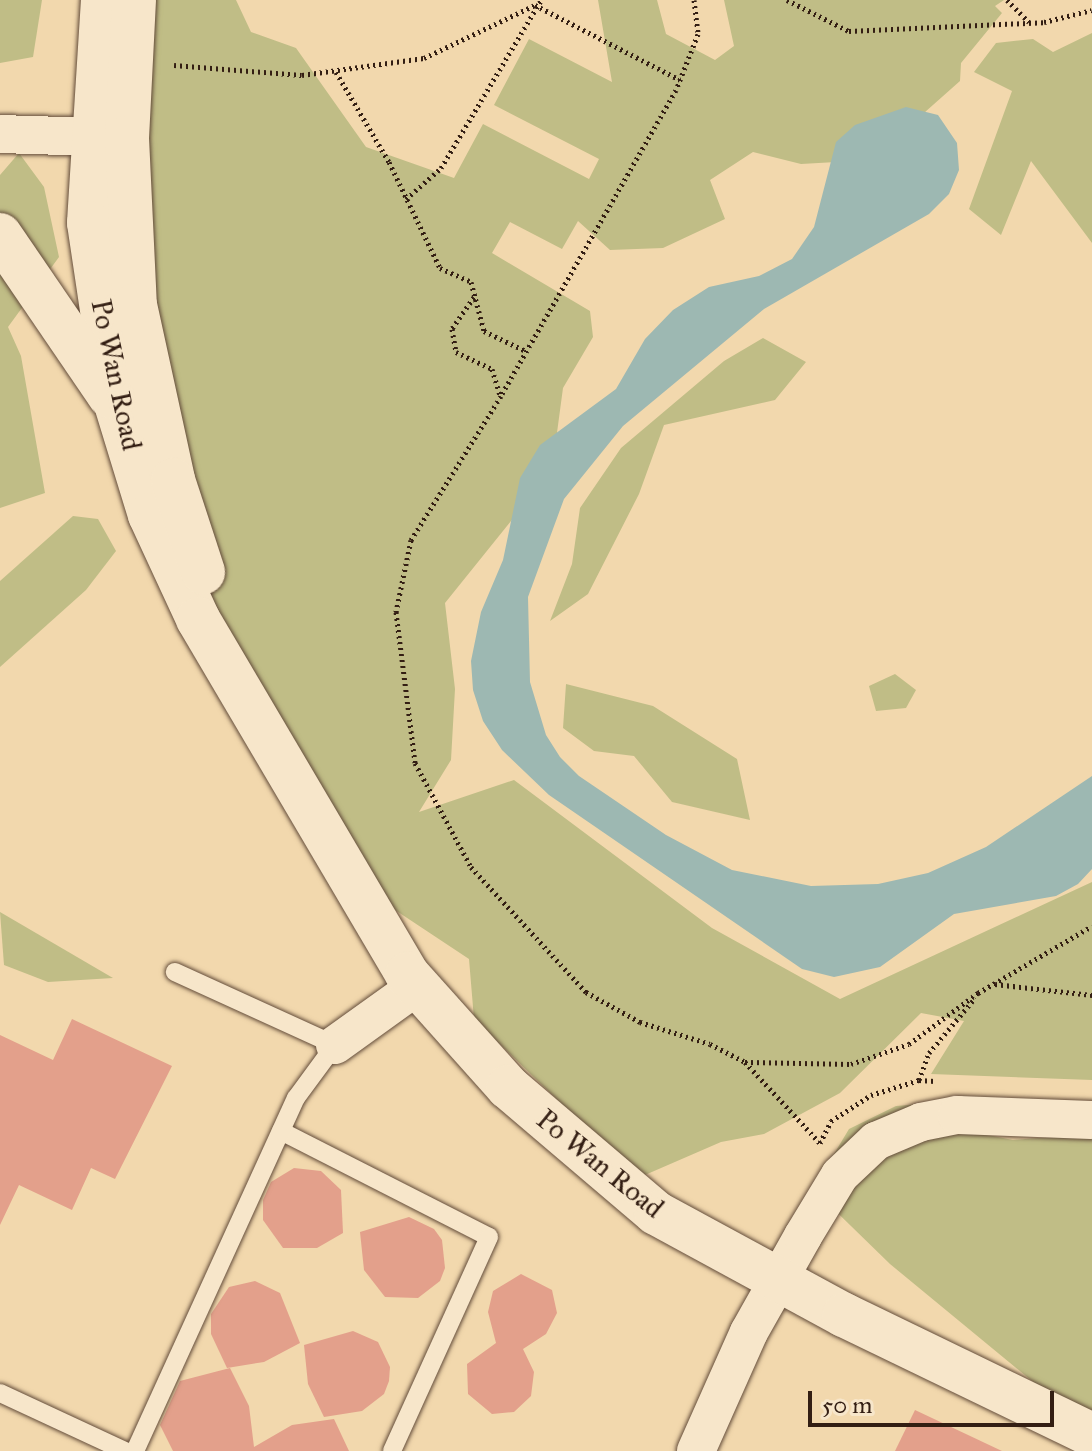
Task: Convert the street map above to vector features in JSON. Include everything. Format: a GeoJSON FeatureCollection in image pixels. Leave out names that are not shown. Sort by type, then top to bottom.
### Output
{"type":"FeatureCollection","features":[{"type":"Feature","properties":{"kind":"street","name":"Po Wan Road"},"geometry":{"type":"LineString","coordinates":[[103,0],[110,138],[152,396],[222,634],[258,722]]}},
{"type":"Feature","properties":{"kind":"street","name":"Po Wan Road"},"geometry":{"type":"LineString","coordinates":[[134,0],[110,138],[89,223],[116,404],[150,515],[198,619],[417,986],[508,1087],[656,1213],[777,1280],[1092,1435]]}},
{"type":"Feature","properties":{"kind":"street"},"geometry":{"type":"LineString","coordinates":[[0,134],[110,138]]}},
{"type":"Feature","properties":{"kind":"street"},"geometry":{"type":"LineString","coordinates":[[0,235],[116,404]]}},
{"type":"Feature","properties":{"kind":"street"},"geometry":{"type":"LineString","coordinates":[[335,1045],[417,986]]}},
{"type":"Feature","properties":{"kind":"street"},"geometry":{"type":"LineString","coordinates":[[696,1451],[777,1280],[840,1175],[876,1141],[957,1115],[1092,1120]]}},
{"type":"Feature","properties":{"kind":"lane"},"geometry":{"type":"LineString","coordinates":[[135,1451],[296,1098],[335,1045],[175,972]]}},
{"type":"Feature","properties":{"kind":"lane"},"geometry":{"type":"LineString","coordinates":[[281,1131],[489,1237],[392,1451]]}},
{"type":"Feature","properties":{"kind":"lane"},"geometry":{"type":"LineString","coordinates":[[0,1393],[125,1451]]}},
{"type":"Feature","properties":{"kind":"path"},"geometry":{"type":"LineString","coordinates":[[174,65],[302,75],[424,58],[541,0]]}},
{"type":"Feature","properties":{"kind":"path"},"geometry":{"type":"LineString","coordinates":[[694,0],[698,34],[680,80],[501,396],[411,540],[396,612],[415,763],[471,867],[586,992],[640,1022],[710,1044],[745,1062],[820,1143],[831,1121],[871,1095],[919,1080],[947,1082]]}},
{"type":"Feature","properties":{"kind":"path"},"geometry":{"type":"LineString","coordinates":[[787,0],[849,31],[1030,23],[1092,10]]}},
{"type":"Feature","properties":{"kind":"path"},"geometry":{"type":"LineString","coordinates":[[1007,0],[1030,23]]}},
{"type":"Feature","properties":{"kind":"path"},"geometry":{"type":"LineString","coordinates":[[535,5],[680,80]]}},
{"type":"Feature","properties":{"kind":"path"},"geometry":{"type":"LineString","coordinates":[[406,199],[441,168],[535,5]]}},
{"type":"Feature","properties":{"kind":"path"},"geometry":{"type":"LineString","coordinates":[[336,72],[440,268],[471,282],[484,331],[526,351]]}},
{"type":"Feature","properties":{"kind":"path"},"geometry":{"type":"LineString","coordinates":[[475,296],[452,329],[456,352],[492,369],[501,396]]}},
{"type":"Feature","properties":{"kind":"path"},"geometry":{"type":"LineString","coordinates":[[745,1062],[851,1064],[909,1044],[994,983],[1092,926]]}},
{"type":"Feature","properties":{"kind":"path"},"geometry":{"type":"LineString","coordinates":[[994,983],[1092,995]]}},
{"type":"Feature","properties":{"kind":"path"},"geometry":{"type":"LineString","coordinates":[[919,1080],[929,1053],[982,991]]}},
{"type":"Feature","properties":{"kind":"shaded area"},"geometry":{"type":"Polygon","coordinates":[[[0,0],[42,0],[33,57],[0,63],[0,0]]]}},
{"type":"Feature","properties":{"kind":"shaded area"},"geometry":{"type":"Polygon","coordinates":[[[120,0],[236,0],[251,32],[296,48],[366,147],[454,178],[483,124],[589,179],[599,159],[494,105],[529,39],[612,82],[598,0],[657,0],[666,34],[715,60],[734,46],[724,0],[1004,0],[995,6],[1002,13],[961,63],[960,81],[871,160],[801,164],[753,152],[710,180],[725,219],[663,248],[610,250],[578,221],[562,249],[510,222],[492,253],[590,311],[593,337],[563,388],[552,470],[445,603],[455,689],[451,760],[419,812],[514,780],[712,928],[840,999],[1092,882],[1092,1080],[931,1074],[964,1021],[921,1013],[840,1093],[764,1134],[721,1142],[638,1178],[474,1019],[469,959],[380,900],[130,476],[120,0]]]}},
{"type":"Feature","properties":{"kind":"shaded area"},"geometry":{"type":"Polygon","coordinates":[[[1092,33],[1092,243],[1031,161],[1001,235],[969,209],[1012,91],[974,72],[996,43],[1033,39],[1053,52],[1092,33]]]}},
{"type":"Feature","properties":{"kind":"shaded area"},"geometry":{"type":"Polygon","coordinates":[[[19,153],[44,187],[59,257],[8,327],[21,356],[45,493],[0,508],[0,175],[19,153]]]}},
{"type":"Feature","properties":{"kind":"shaded area"},"geometry":{"type":"Polygon","coordinates":[[[763,338],[806,362],[775,400],[664,425],[639,494],[588,594],[550,621],[572,564],[580,508],[621,448],[724,361],[763,338]]]}},
{"type":"Feature","properties":{"kind":"shaded area"},"geometry":{"type":"Polygon","coordinates":[[[73,516],[98,519],[116,551],[86,590],[0,667],[0,581],[73,516]]]}},
{"type":"Feature","properties":{"kind":"shaded area"},"geometry":{"type":"Polygon","coordinates":[[[895,674],[916,690],[906,708],[876,711],[869,686],[895,674]]]}},
{"type":"Feature","properties":{"kind":"shaded area"},"geometry":{"type":"Polygon","coordinates":[[[566,684],[653,706],[737,759],[750,820],[672,802],[634,756],[594,751],[563,728],[566,684]]]}},
{"type":"Feature","properties":{"kind":"shaded area"},"geometry":{"type":"Polygon","coordinates":[[[0,912],[113,978],[48,982],[4,965],[0,912]]]}},
{"type":"Feature","properties":{"kind":"shaded area"},"geometry":{"type":"Polygon","coordinates":[[[985,1099],[968,1131],[1013,1140],[1076,1135],[1092,1121],[1092,1419],[1060,1404],[890,1264],[813,1189],[849,1129],[896,1106],[985,1099]]]}},
{"type":"Feature","properties":{"kind":"water"},"geometry":{"type":"Polygon","coordinates":[[[906,107],[938,115],[957,143],[959,170],[949,194],[929,214],[764,309],[623,426],[564,499],[528,597],[530,682],[546,735],[560,757],[579,776],[666,835],[732,870],[811,886],[878,884],[928,873],[986,847],[1092,776],[1092,869],[1078,884],[1056,896],[954,914],[880,967],[834,977],[802,969],[549,795],[502,750],[483,721],[473,690],[471,661],[481,612],[503,560],[520,478],[540,445],[616,389],[645,339],[673,310],[709,287],[759,276],[792,259],[814,227],[836,142],[855,125],[906,107]]]}},
{"type":"Feature","properties":{"kind":"building"},"geometry":{"type":"Polygon","coordinates":[[[72,1019],[172,1066],[115,1179],[91,1168],[72,1210],[19,1185],[0,1225],[0,1035],[53,1060],[72,1019]]]}},
{"type":"Feature","properties":{"kind":"building"},"geometry":{"type":"Polygon","coordinates":[[[294,1168],[321,1171],[341,1190],[343,1233],[317,1248],[283,1248],[263,1220],[263,1200],[271,1182],[294,1168]]]}},
{"type":"Feature","properties":{"kind":"building"},"geometry":{"type":"Polygon","coordinates":[[[409,1217],[434,1229],[442,1240],[445,1268],[440,1281],[418,1298],[385,1297],[364,1270],[360,1232],[409,1217]]]}},
{"type":"Feature","properties":{"kind":"building"},"geometry":{"type":"Polygon","coordinates":[[[521,1274],[552,1290],[557,1313],[546,1334],[523,1349],[534,1372],[531,1396],[514,1412],[492,1414],[468,1394],[467,1364],[496,1343],[488,1312],[493,1291],[521,1274]]]}},
{"type":"Feature","properties":{"kind":"building"},"geometry":{"type":"Polygon","coordinates":[[[255,1281],[280,1293],[300,1343],[264,1362],[227,1368],[211,1334],[211,1314],[229,1287],[255,1281]]]}},
{"type":"Feature","properties":{"kind":"building"},"geometry":{"type":"Polygon","coordinates":[[[353,1331],[378,1342],[390,1367],[389,1381],[384,1394],[362,1411],[324,1417],[308,1384],[304,1345],[353,1331]]]}},
{"type":"Feature","properties":{"kind":"building"},"geometry":{"type":"Polygon","coordinates":[[[230,1368],[249,1406],[254,1447],[292,1425],[334,1419],[349,1451],[173,1451],[160,1425],[180,1381],[230,1368]]]}},
{"type":"Feature","properties":{"kind":"building"},"geometry":{"type":"Polygon","coordinates":[[[915,1410],[1002,1451],[895,1451],[915,1410]]]}}]}
